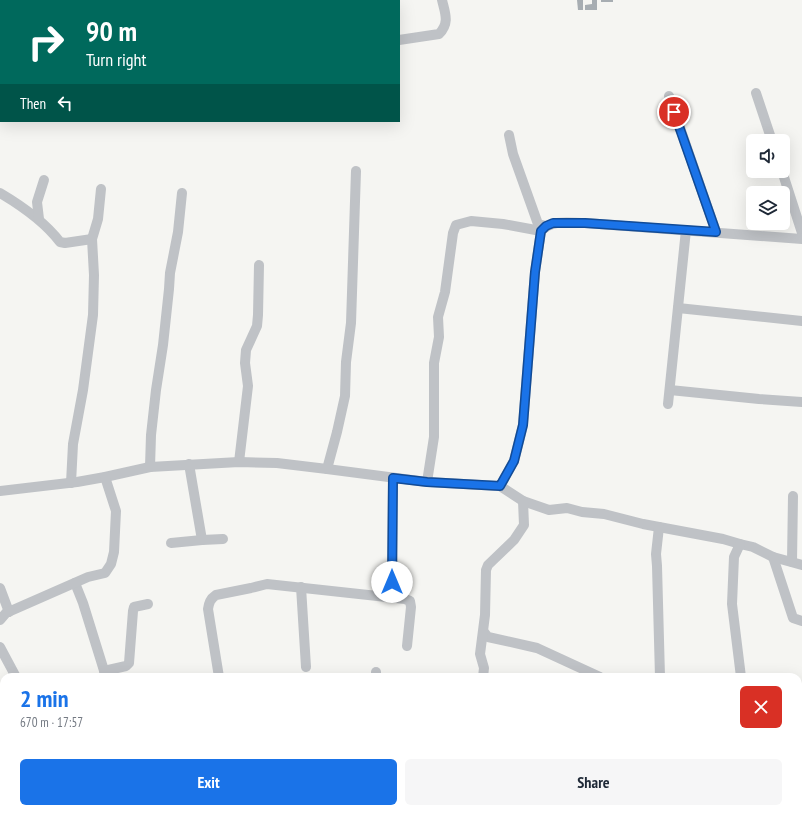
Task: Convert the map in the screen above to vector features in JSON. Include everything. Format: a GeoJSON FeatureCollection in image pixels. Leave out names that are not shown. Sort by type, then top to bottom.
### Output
{"type":"FeatureCollection","features":[{"type":"Feature","properties":{"kind":"street"},"geometry":{"type":"LineString","coordinates":[[400,40],[439,34],[444,29],[446,23],[442,0]]}},
{"type":"Feature","properties":{"kind":"street"},"geometry":{"type":"LineString","coordinates":[[756,93],[770,134]]}},
{"type":"Feature","properties":{"kind":"street"},"geometry":{"type":"LineString","coordinates":[[669,96],[716,232]]}},
{"type":"Feature","properties":{"kind":"street"},"geometry":{"type":"LineString","coordinates":[[509,135],[513,154],[538,224],[543,229]]}},
{"type":"Feature","properties":{"kind":"street"},"geometry":{"type":"LineString","coordinates":[[327,469],[345,396],[346,362],[351,323],[356,171]]}},
{"type":"Feature","properties":{"kind":"street"},"geometry":{"type":"LineString","coordinates":[[784,178],[802,233]]}},
{"type":"Feature","properties":{"kind":"street"},"geometry":{"type":"LineString","coordinates":[[38,219],[37,202],[44,180]]}},
{"type":"Feature","properties":{"kind":"street"},"geometry":{"type":"LineString","coordinates":[[71,483],[74,444],[93,315],[94,275],[92,239],[98,219],[101,189]]}},
{"type":"Feature","properties":{"kind":"street"},"geometry":{"type":"LineString","coordinates":[[0,192],[12,199],[38,219],[60,242],[65,243],[92,239]]}},
{"type":"Feature","properties":{"kind":"street"},"geometry":{"type":"LineString","coordinates":[[150,467],[150,441],[170,273],[178,232],[182,194]]}},
{"type":"Feature","properties":{"kind":"street"},"geometry":{"type":"LineString","coordinates":[[427,482],[434,437],[434,363],[439,337],[438,317],[445,292],[453,233],[456,225],[471,221],[543,229],[553,223],[585,223],[802,239]]}},
{"type":"Feature","properties":{"kind":"street"},"geometry":{"type":"LineString","coordinates":[[500,486],[514,461],[523,425],[535,272],[543,229]]}},
{"type":"Feature","properties":{"kind":"street"},"geometry":{"type":"LineString","coordinates":[[668,404],[686,230]]}},
{"type":"Feature","properties":{"kind":"street"},"geometry":{"type":"LineString","coordinates":[[238,462],[248,386],[245,363],[246,350],[257,326],[259,265]]}},
{"type":"Feature","properties":{"kind":"street"},"geometry":{"type":"LineString","coordinates":[[678,308],[802,321]]}},
{"type":"Feature","properties":{"kind":"street"},"geometry":{"type":"LineString","coordinates":[[670,390],[802,402]]}},
{"type":"Feature","properties":{"kind":"street"},"geometry":{"type":"LineString","coordinates":[[0,491],[71,483],[150,467],[238,462],[277,463],[427,482],[500,486],[523,502],[549,510],[567,508],[582,512],[604,514],[659,527],[722,539],[753,546],[773,557],[797,564],[794,496]]}},
{"type":"Feature","properties":{"kind":"street"},"geometry":{"type":"LineString","coordinates":[[188,464],[202,540]]}},
{"type":"Feature","properties":{"kind":"street"},"geometry":{"type":"LineString","coordinates":[[0,620],[9,612],[88,577],[105,573],[112,564],[116,510],[105,477]]}},
{"type":"Feature","properties":{"kind":"street"},"geometry":{"type":"LineString","coordinates":[[392,597],[393,478]]}},
{"type":"Feature","properties":{"kind":"street"},"geometry":{"type":"LineString","coordinates":[[483,673],[484,668],[480,654],[486,615],[486,570],[488,565],[514,540],[524,525],[523,502]]}},
{"type":"Feature","properties":{"kind":"street"},"geometry":{"type":"LineString","coordinates":[[659,527],[656,554],[660,673]]}},
{"type":"Feature","properties":{"kind":"street"},"geometry":{"type":"LineString","coordinates":[[171,543],[223,539]]}},
{"type":"Feature","properties":{"kind":"street"},"geometry":{"type":"LineString","coordinates":[[740,544],[734,557],[732,604],[741,673]]}},
{"type":"Feature","properties":{"kind":"street"},"geometry":{"type":"LineString","coordinates":[[773,557],[794,618],[802,621]]}},
{"type":"Feature","properties":{"kind":"street"},"geometry":{"type":"LineString","coordinates":[[75,583],[83,603],[105,673]]}},
{"type":"Feature","properties":{"kind":"street"},"geometry":{"type":"LineString","coordinates":[[218,673],[208,610],[211,598],[216,595],[267,584],[406,599],[410,601],[411,606],[407,646]]}},
{"type":"Feature","properties":{"kind":"street"},"geometry":{"type":"LineString","coordinates":[[301,587],[306,667]]}},
{"type":"Feature","properties":{"kind":"street"},"geometry":{"type":"LineString","coordinates":[[0,588],[9,612]]}},
{"type":"Feature","properties":{"kind":"street"},"geometry":{"type":"LineString","coordinates":[[108,673],[126,666],[129,663],[133,610],[134,607],[148,604]]}},
{"type":"Feature","properties":{"kind":"street"},"geometry":{"type":"LineString","coordinates":[[484,632],[488,637],[537,648],[591,673]]}},
{"type":"Feature","properties":{"kind":"street"},"geometry":{"type":"LineString","coordinates":[[0,647],[14,673]]}},
{"type":"Feature","properties":{"kind":"building"},"geometry":{"type":"Polygon","coordinates":[[[577,0],[583,0],[583,10],[578,10],[577,0]]]}},
{"type":"Feature","properties":{"kind":"building"},"geometry":{"type":"Polygon","coordinates":[[[592,0],[597,0],[597,10],[585,10],[585,5],[592,4],[592,0]]]}},
{"type":"Feature","properties":{"kind":"building"},"geometry":{"type":"Polygon","coordinates":[[[601,0],[613,0],[613,2],[601,2],[601,0]]]}},
{"type":"Feature","properties":{"kind":"route"},"geometry":{"type":"LineString","coordinates":[[392,582],[393,478],[427,482],[500,486],[514,461],[523,425],[535,272],[541,231],[546,226],[553,223],[585,223],[716,232],[674,112]]}}]}
